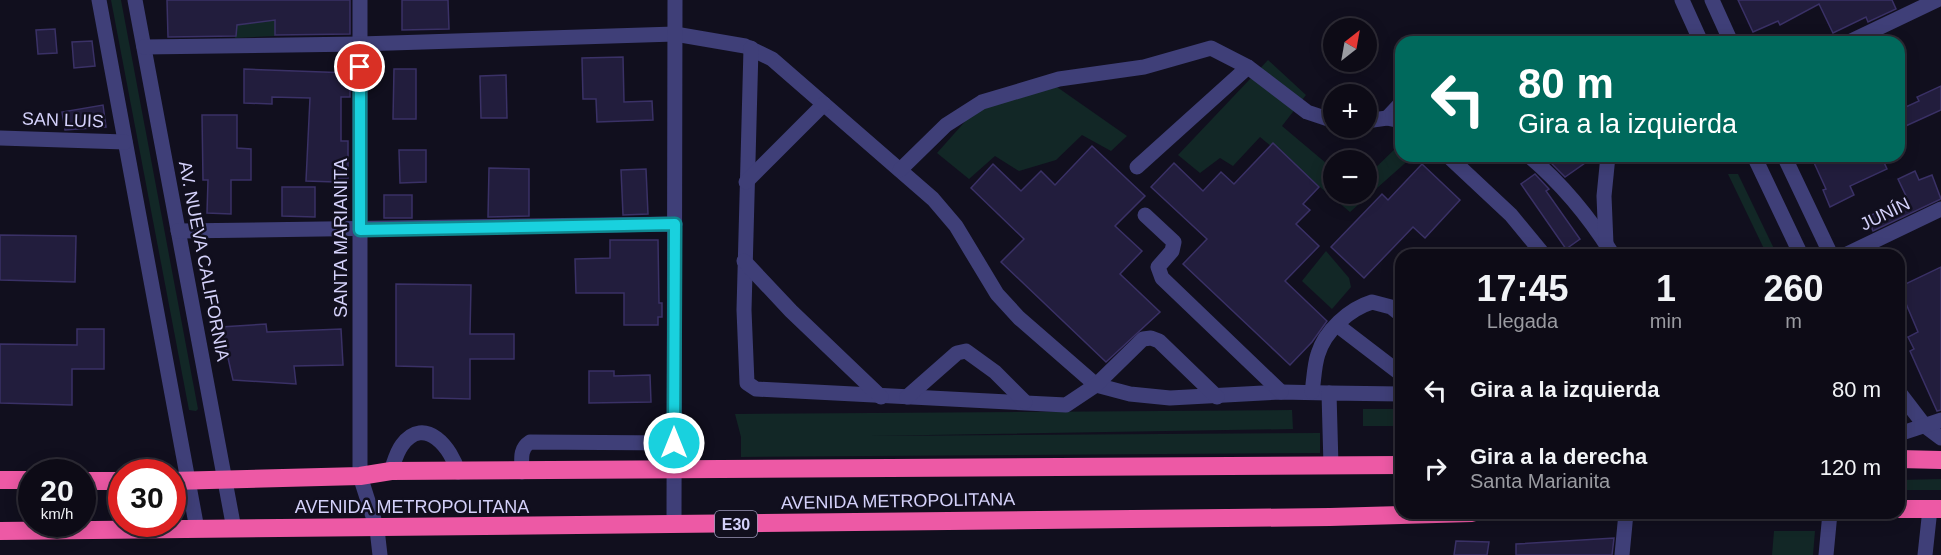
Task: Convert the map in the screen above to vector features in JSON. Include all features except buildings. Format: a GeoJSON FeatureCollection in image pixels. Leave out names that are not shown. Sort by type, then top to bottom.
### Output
{"type":"FeatureCollection","features":[{"type":"Feature","properties":{"kind":"highway"},"geometry":{"type":"LineString","coordinates":[[1905,459],[1941,460]]}},
{"type":"Feature","properties":{"kind":"highway","name":"AVENIDA METROPOLITANA"},"geometry":{"type":"LineString","coordinates":[[186,481],[360,476],[392,471],[1395,465]]}},
{"type":"Feature","properties":{"kind":"highway"},"geometry":{"type":"LineString","coordinates":[[0,480],[18,480]]}},
{"type":"Feature","properties":{"kind":"highway"},"geometry":{"type":"LineString","coordinates":[[1905,509],[1935,509]]}},
{"type":"Feature","properties":{"kind":"highway","name":"AVENIDA METROPOLITANA"},"geometry":{"type":"LineString","coordinates":[[0,531],[377,529],[1395,515]]}},
{"type":"Feature","properties":{"kind":"street"},"geometry":{"type":"LineString","coordinates":[[99,0],[125,142],[176,459]]}},
{"type":"Feature","properties":{"kind":"street","name":"AV. NUEVA CALIFORNIA"},"geometry":{"type":"LineString","coordinates":[[135,0],[234,529]]}},
{"type":"Feature","properties":{"kind":"street","name":"SANTA MARIANITA"},"geometry":{"type":"LineString","coordinates":[[360,0],[360,476],[377,529],[380,555]]}},
{"type":"Feature","properties":{"kind":"street"},"geometry":{"type":"LineString","coordinates":[[674,525],[675,0]]}},
{"type":"Feature","properties":{"kind":"street"},"geometry":{"type":"LineString","coordinates":[[1682,0],[1698,36]]}},
{"type":"Feature","properties":{"kind":"street"},"geometry":{"type":"LineString","coordinates":[[1712,0],[1728,36]]}},
{"type":"Feature","properties":{"kind":"street"},"geometry":{"type":"LineString","coordinates":[[1862,36],[1937,0]]}},
{"type":"Feature","properties":{"kind":"street"},"geometry":{"type":"LineString","coordinates":[[144,47],[360,44],[675,34],[751,48],[772,59],[933,199],[956,226],[997,294],[1019,318],[1096,385],[1130,394],[1170,398],[1281,392],[1395,394]]}},
{"type":"Feature","properties":{"kind":"street"},"geometry":{"type":"LineString","coordinates":[[751,48],[744,261],[747,383],[756,389],[1066,405],[1096,385],[1143,339],[1151,338],[1160,341],[1217,397]]}},
{"type":"Feature","properties":{"kind":"street"},"geometry":{"type":"LineString","coordinates":[[900,170],[946,124],[982,102],[1059,79],[1144,67],[1211,48],[1248,67],[1306,112],[1323,117]]}},
{"type":"Feature","properties":{"kind":"street"},"geometry":{"type":"LineString","coordinates":[[1137,167],[1248,67]]}},
{"type":"Feature","properties":{"kind":"street"},"geometry":{"type":"LineString","coordinates":[[746,182],[824,104]]}},
{"type":"Feature","properties":{"kind":"street"},"geometry":{"type":"LineString","coordinates":[[1377,120],[1394,119]]}},
{"type":"Feature","properties":{"kind":"street","name":"SAN LUIS"},"geometry":{"type":"LineString","coordinates":[[0,138],[125,142]]}},
{"type":"Feature","properties":{"kind":"street"},"geometry":{"type":"LineString","coordinates":[[1454,162],[1511,215],[1539,249]]}},
{"type":"Feature","properties":{"kind":"street"},"geometry":{"type":"LineString","coordinates":[[1537,162],[1548,171],[1574,201],[1610,249]]}},
{"type":"Feature","properties":{"kind":"street"},"geometry":{"type":"LineString","coordinates":[[1607,162],[1604,196],[1610,249]]}},
{"type":"Feature","properties":{"kind":"street"},"geometry":{"type":"LineString","coordinates":[[1757,162],[1798,249]]}},
{"type":"Feature","properties":{"kind":"street"},"geometry":{"type":"LineString","coordinates":[[1787,162],[1828,249]]}},
{"type":"Feature","properties":{"kind":"street","name":"JUNÍN"},"geometry":{"type":"LineString","coordinates":[[1858,249],[1941,209]]}},
{"type":"Feature","properties":{"kind":"street"},"geometry":{"type":"LineString","coordinates":[[1145,215],[1174,242],[1172,251],[1158,267],[1162,278],[1281,392]]}},
{"type":"Feature","properties":{"kind":"street"},"geometry":{"type":"LineString","coordinates":[[178,231],[675,224]]}},
{"type":"Feature","properties":{"kind":"street"},"geometry":{"type":"LineString","coordinates":[[744,261],[791,311],[881,397]]}},
{"type":"Feature","properties":{"kind":"street"},"geometry":{"type":"LineString","coordinates":[[1312,392],[1318,354],[1337,325],[1364,304],[1372,302],[1395,310]]}},
{"type":"Feature","properties":{"kind":"street"},"geometry":{"type":"LineString","coordinates":[[1337,325],[1395,370]]}},
{"type":"Feature","properties":{"kind":"street"},"geometry":{"type":"LineString","coordinates":[[907,398],[957,353],[966,351],[995,372],[1025,402]]}},
{"type":"Feature","properties":{"kind":"street"},"geometry":{"type":"LineString","coordinates":[[1329,393],[1331,466]]}},
{"type":"Feature","properties":{"kind":"street"},"geometry":{"type":"LineString","coordinates":[[1905,400],[1925,426],[1941,438]]}},
{"type":"Feature","properties":{"kind":"street"},"geometry":{"type":"LineString","coordinates":[[1905,432],[1941,420]]}},
{"type":"Feature","properties":{"kind":"street"},"geometry":{"type":"LineString","coordinates":[[392,471],[403,444],[417,435],[429,434],[439,438],[450,449],[458,472]]}},
{"type":"Feature","properties":{"kind":"street"},"geometry":{"type":"LineString","coordinates":[[522,472],[522,453],[524,446],[530,442],[674,443]]}},
{"type":"Feature","properties":{"kind":"street"},"geometry":{"type":"LineString","coordinates":[[186,498],[197,529]]}},
{"type":"Feature","properties":{"kind":"street"},"geometry":{"type":"LineString","coordinates":[[1925,555],[1935,509]]}},
{"type":"Feature","properties":{"kind":"street"},"geometry":{"type":"LineString","coordinates":[[1622,555],[1625,519]]}},
{"type":"Feature","properties":{"kind":"street"},"geometry":{"type":"LineString","coordinates":[[1826,555],[1829,519]]}},
{"type":"Feature","properties":{"kind":"green space"},"geometry":{"type":"Polygon","coordinates":[[[111,0],[121,0],[198,409],[196,411],[189,410],[111,0]]]}},
{"type":"Feature","properties":{"kind":"green space"},"geometry":{"type":"Polygon","coordinates":[[[276,0],[275,36],[235,38],[237,20],[245,24],[265,21],[276,0]]]}},
{"type":"Feature","properties":{"kind":"green space"},"geometry":{"type":"Polygon","coordinates":[[[1268,60],[1306,95],[1282,126],[1323,161],[1323,190],[1260,137],[1233,166],[1220,158],[1200,173],[1178,155],[1268,60]]]}},
{"type":"Feature","properties":{"kind":"green space"},"geometry":{"type":"Polygon","coordinates":[[[1057,87],[1127,136],[1111,151],[1082,135],[1056,160],[1019,171],[995,156],[969,179],[937,153],[977,108],[1057,87]]]}},
{"type":"Feature","properties":{"kind":"green space"},"geometry":{"type":"Polygon","coordinates":[[[1395,149],[1395,162],[1406,162],[1377,188],[1377,166],[1395,149]]]}},
{"type":"Feature","properties":{"kind":"green space"},"geometry":{"type":"Polygon","coordinates":[[[1728,174],[1738,174],[1774,249],[1764,249],[1728,174]]]}},
{"type":"Feature","properties":{"kind":"green space"},"geometry":{"type":"Polygon","coordinates":[[[1340,204],[1359,204],[1350,212],[1340,204]]]}},
{"type":"Feature","properties":{"kind":"green space"},"geometry":{"type":"Polygon","coordinates":[[[1326,251],[1349,278],[1351,287],[1332,309],[1302,281],[1326,251]]]}},
{"type":"Feature","properties":{"kind":"green space"},"geometry":{"type":"Polygon","coordinates":[[[1363,409],[1395,409],[1395,426],[1363,426],[1363,409]]]}},
{"type":"Feature","properties":{"kind":"green space"},"geometry":{"type":"Polygon","coordinates":[[[1292,410],[1293,429],[869,436],[1320,433],[1320,453],[741,457],[741,437],[735,414],[1292,410]]]}},
{"type":"Feature","properties":{"kind":"green space"},"geometry":{"type":"Polygon","coordinates":[[[1941,479],[1941,490],[1905,490],[1905,480],[1941,479]]]}},
{"type":"Feature","properties":{"kind":"green space"},"geometry":{"type":"Polygon","coordinates":[[[1774,531],[1815,531],[1813,555],[1772,555],[1774,531]]]}},
{"type":"Feature","properties":{"kind":"route"},"geometry":{"type":"LineString","coordinates":[[360,67],[360,230],[675,224],[674,443]]}}]}
